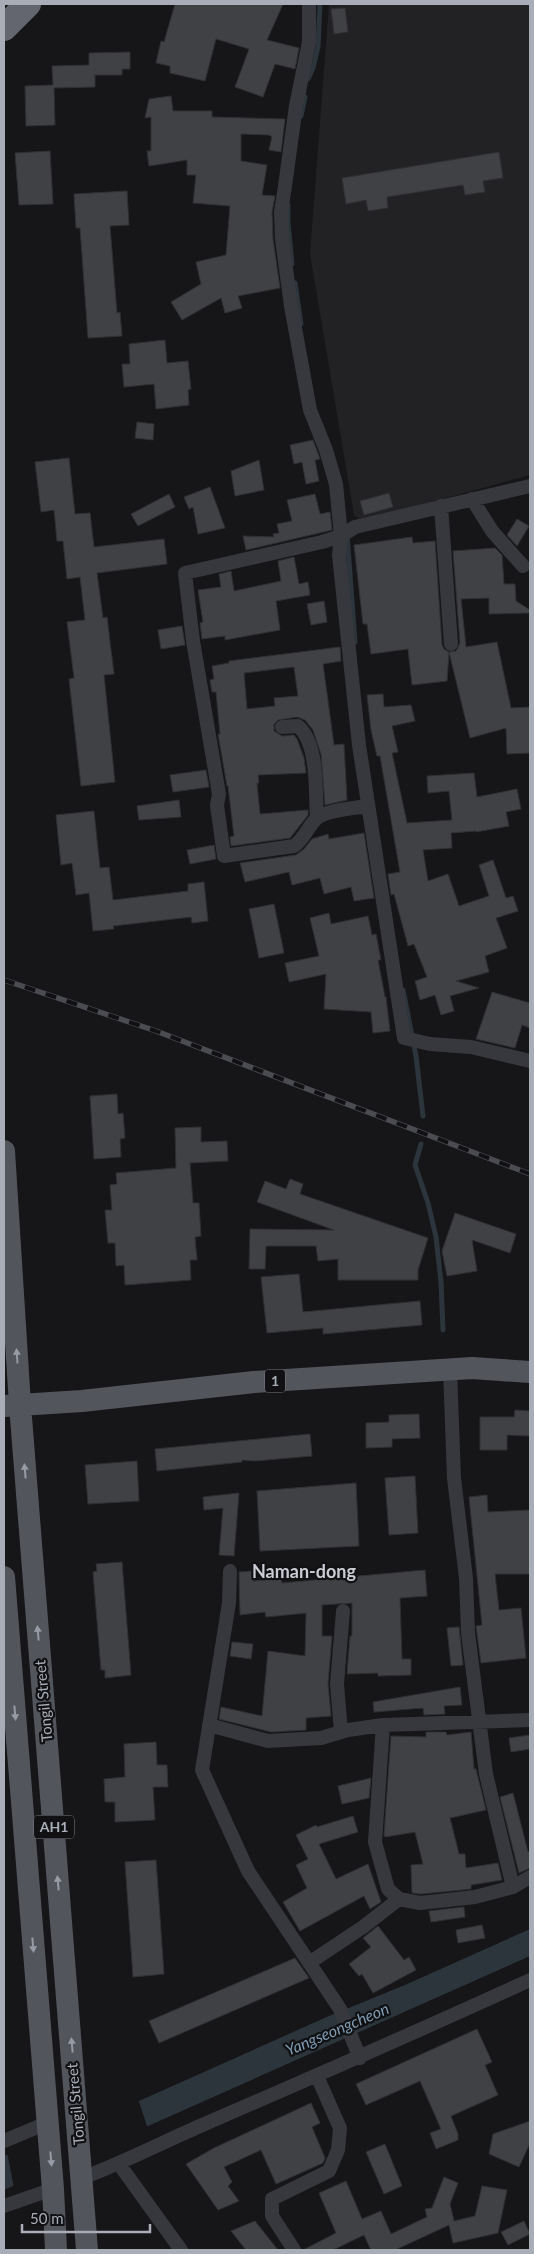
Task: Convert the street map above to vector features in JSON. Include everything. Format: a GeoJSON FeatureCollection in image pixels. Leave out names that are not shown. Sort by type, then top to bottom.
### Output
{"type":"FeatureCollection","features":[{"type":"Feature","properties":{"kind":"highway"},"geometry":{"type":"LineString","coordinates":[[4,28],[28,4]]}},
{"type":"Feature","properties":{"kind":"main road","name":"Tongil Street"},"geometry":{"type":"LineString","coordinates":[[4,1151],[12,1405],[87,2250]]}},
{"type":"Feature","properties":{"kind":"main road","name":"1"},"geometry":{"type":"LineString","coordinates":[[12,1405],[82,1401],[254,1382],[450,1369],[472,1368],[530,1372]]}},
{"type":"Feature","properties":{"kind":"main road","name":"Tongil Street"},"geometry":{"type":"LineString","coordinates":[[4,1577],[47,2123],[54,2189],[56,2250]]}},
{"type":"Feature","properties":{"kind":"street"},"geometry":{"type":"LineString","coordinates":[[308,4],[309,42],[296,106],[283,194],[281,212],[282,239],[304,383],[310,410],[326,450],[336,484],[342,535],[339,555],[358,745],[404,1038],[414,1041],[471,1047],[530,1061]]}},
{"type":"Feature","properties":{"kind":"street"},"geometry":{"type":"LineString","coordinates":[[368,806],[326,814],[318,818],[302,840],[294,846],[224,856],[217,805],[219,794],[193,641],[185,573],[322,542],[342,535],[356,527],[472,498],[530,486]]}},
{"type":"Feature","properties":{"kind":"street"},"geometry":{"type":"LineString","coordinates":[[472,498],[492,531],[523,566]]}},
{"type":"Feature","properties":{"kind":"street"},"geometry":{"type":"LineString","coordinates":[[441,506],[451,644]]}},
{"type":"Feature","properties":{"kind":"street"},"geometry":{"type":"LineString","coordinates":[[282,727],[298,726],[308,737],[312,755],[318,818]]}},
{"type":"Feature","properties":{"kind":"street"},"geometry":{"type":"LineString","coordinates":[[450,1369],[454,1478],[466,1578],[468,1632],[479,1723],[486,1774],[513,1887]]}},
{"type":"Feature","properties":{"kind":"street"},"geometry":{"type":"LineString","coordinates":[[230,1572],[230,1603],[202,1770],[248,1872],[340,2009],[360,2058]]}},
{"type":"Feature","properties":{"kind":"street"},"geometry":{"type":"LineString","coordinates":[[341,1732],[337,1684],[343,1611]]}},
{"type":"Feature","properties":{"kind":"street"},"geometry":{"type":"LineString","coordinates":[[209,1726],[268,1741],[321,1738],[341,1732],[383,1725],[530,1720]]}},
{"type":"Feature","properties":{"kind":"street"},"geometry":{"type":"LineString","coordinates":[[383,1725],[375,1842],[388,1889],[399,1899],[420,1903],[475,1897],[513,1887],[530,1877]]}},
{"type":"Feature","properties":{"kind":"street"},"geometry":{"type":"LineString","coordinates":[[309,1964],[363,1927],[399,1899]]}},
{"type":"Feature","properties":{"kind":"street"},"geometry":{"type":"LineString","coordinates":[[82,2178],[119,2164],[156,2145],[360,2058],[530,1980]]}},
{"type":"Feature","properties":{"kind":"street"},"geometry":{"type":"LineString","coordinates":[[294,2250],[272,2216],[272,2200],[329,2171],[338,2150],[340,2128],[317,2076]]}},
{"type":"Feature","properties":{"kind":"street"},"geometry":{"type":"LineString","coordinates":[[4,2141],[47,2123]]}},
{"type":"Feature","properties":{"kind":"street"},"geometry":{"type":"LineString","coordinates":[[119,2164],[181,2250]]}},
{"type":"Feature","properties":{"kind":"street"},"geometry":{"type":"LineString","coordinates":[[4,2206],[54,2189]]}},
{"type":"Feature","properties":{"kind":"shaded area"},"geometry":{"type":"Polygon","coordinates":[[[329,4],[530,4],[530,475],[362,521],[354,515],[310,254],[329,4]]]}},
{"type":"Feature","properties":{"kind":"water","name":"Yangseongcheon"},"geometry":{"type":"Polygon","coordinates":[[[530,1929],[530,1956],[4,2190],[4,2156],[139,2101],[530,1929]]]}},
{"type":"Feature","properties":{"kind":"pier"},"geometry":{"type":"Polygon","coordinates":[[[138,2099],[148,2129],[14,2188],[7,2152],[138,2099]]]}},
{"type":"Feature","properties":{"kind":"building"},"geometry":{"type":"Polygon","coordinates":[[[175,4],[283,4],[267,40],[299,48],[295,69],[275,64],[263,97],[235,87],[249,49],[216,39],[205,81],[170,73],[170,66],[156,63],[161,41],[164,42],[175,4]]]}},
{"type":"Feature","properties":{"kind":"building"},"geometry":{"type":"Polygon","coordinates":[[[345,8],[348,32],[334,34],[331,9],[345,8]]]}},
{"type":"Feature","properties":{"kind":"building"},"geometry":{"type":"Polygon","coordinates":[[[130,52],[130,69],[122,69],[122,75],[95,75],[95,87],[54,88],[55,125],[26,126],[25,86],[53,85],[52,66],[89,65],[89,53],[130,52]]]}},
{"type":"Feature","properties":{"kind":"building"},"geometry":{"type":"Polygon","coordinates":[[[171,96],[173,111],[212,111],[212,117],[285,119],[281,152],[269,150],[272,137],[269,135],[241,134],[241,161],[267,165],[262,195],[275,196],[272,212],[273,239],[280,288],[238,296],[242,308],[225,313],[221,298],[182,320],[171,302],[201,284],[196,262],[226,255],[230,206],[193,203],[196,175],[187,175],[187,160],[149,166],[147,151],[151,151],[151,117],[145,118],[149,99],[171,96]]]}},
{"type":"Feature","properties":{"kind":"building"},"geometry":{"type":"Polygon","coordinates":[[[50,151],[53,204],[19,205],[15,153],[50,151]]]}},
{"type":"Feature","properties":{"kind":"building"},"geometry":{"type":"Polygon","coordinates":[[[499,152],[503,178],[483,181],[485,192],[465,195],[463,185],[387,197],[388,208],[368,211],[366,200],[346,204],[342,178],[499,152]]]}},
{"type":"Feature","properties":{"kind":"building"},"geometry":{"type":"Polygon","coordinates":[[[127,191],[129,225],[110,226],[117,313],[120,312],[122,336],[88,338],[80,228],[76,228],[74,194],[127,191]]]}},
{"type":"Feature","properties":{"kind":"building"},"geometry":{"type":"Polygon","coordinates":[[[165,340],[167,363],[188,361],[191,389],[188,390],[189,405],[156,409],[154,384],[124,387],[122,364],[130,364],[129,344],[165,340]]]}},
{"type":"Feature","properties":{"kind":"building"},"geometry":{"type":"Polygon","coordinates":[[[137,422],[154,424],[153,440],[135,438],[137,422]]]}},
{"type":"Feature","properties":{"kind":"building"},"geometry":{"type":"Polygon","coordinates":[[[313,440],[320,459],[315,460],[319,481],[306,484],[302,462],[294,464],[290,445],[313,440]]]}},
{"type":"Feature","properties":{"kind":"building"},"geometry":{"type":"Polygon","coordinates":[[[69,458],[75,514],[90,513],[94,547],[164,539],[167,564],[97,573],[103,618],[107,617],[114,674],[104,675],[115,782],[81,786],[69,679],[74,678],[67,622],[85,620],[80,577],[67,579],[63,541],[57,541],[54,510],[41,512],[35,462],[69,458]]]}},
{"type":"Feature","properties":{"kind":"building"},"geometry":{"type":"Polygon","coordinates":[[[259,460],[264,490],[235,496],[231,471],[259,460]]]}},
{"type":"Feature","properties":{"kind":"building"},"geometry":{"type":"Polygon","coordinates":[[[210,487],[225,528],[198,534],[193,507],[189,509],[184,497],[210,487]]]}},
{"type":"Feature","properties":{"kind":"building"},"geometry":{"type":"Polygon","coordinates":[[[389,493],[393,507],[364,515],[360,501],[389,493]]]}},
{"type":"Feature","properties":{"kind":"building"},"geometry":{"type":"Polygon","coordinates":[[[169,494],[175,507],[138,526],[131,514],[169,494]]]}},
{"type":"Feature","properties":{"kind":"building"},"geometry":{"type":"Polygon","coordinates":[[[315,494],[320,514],[330,512],[332,530],[246,550],[243,536],[274,537],[273,534],[279,533],[277,524],[292,521],[287,500],[315,494]]]}},
{"type":"Feature","properties":{"kind":"building"},"geometry":{"type":"Polygon","coordinates":[[[517,519],[529,526],[517,546],[507,535],[517,519]]]}},
{"type":"Feature","properties":{"kind":"building"},"geometry":{"type":"Polygon","coordinates":[[[412,537],[413,543],[435,541],[442,645],[449,652],[447,681],[412,685],[408,649],[371,654],[367,624],[363,624],[354,545],[412,537]]]}},
{"type":"Feature","properties":{"kind":"building"},"geometry":{"type":"Polygon","coordinates":[[[495,548],[502,555],[504,584],[515,584],[516,601],[530,610],[530,613],[489,614],[489,598],[461,599],[466,647],[497,642],[511,708],[530,707],[530,753],[507,754],[506,728],[470,738],[449,652],[456,651],[460,643],[453,551],[495,548]]]}},
{"type":"Feature","properties":{"kind":"building"},"geometry":{"type":"Polygon","coordinates":[[[294,557],[299,584],[308,582],[310,595],[276,601],[280,630],[225,640],[225,636],[202,639],[200,623],[203,622],[198,590],[221,587],[219,574],[231,571],[234,591],[281,581],[278,561],[294,557]]]}},
{"type":"Feature","properties":{"kind":"building"},"geometry":{"type":"Polygon","coordinates":[[[324,601],[327,622],[311,625],[307,604],[324,601]]]}},
{"type":"Feature","properties":{"kind":"building"},"geometry":{"type":"Polygon","coordinates":[[[182,626],[185,645],[161,649],[158,630],[182,626]]]}},
{"type":"Feature","properties":{"kind":"building"},"geometry":{"type":"Polygon","coordinates":[[[340,647],[341,661],[323,664],[334,745],[344,744],[347,800],[325,805],[321,754],[313,730],[305,720],[297,717],[278,720],[274,724],[274,731],[282,736],[294,735],[304,758],[306,773],[258,775],[260,814],[308,810],[308,815],[290,838],[231,846],[230,837],[234,836],[228,786],[218,734],[220,734],[216,692],[212,692],[210,680],[214,679],[212,666],[229,663],[229,661],[340,647]],[[294,667],[244,673],[247,709],[275,706],[274,698],[298,696],[294,667]]]}},
{"type":"Feature","properties":{"kind":"building"},"geometry":{"type":"Polygon","coordinates":[[[383,694],[384,707],[411,705],[415,721],[392,726],[398,752],[392,753],[407,823],[452,820],[449,791],[428,793],[427,776],[474,773],[477,797],[517,789],[521,809],[506,812],[509,826],[476,832],[451,833],[452,848],[423,850],[428,881],[448,874],[459,906],[489,896],[479,865],[493,860],[506,898],[513,896],[518,911],[496,918],[507,948],[485,956],[489,972],[456,981],[479,988],[450,996],[454,1011],[441,1015],[435,995],[420,1000],[415,981],[427,977],[414,944],[408,946],[394,894],[391,895],[388,874],[400,872],[380,756],[377,756],[371,730],[367,695],[383,694]]]}},
{"type":"Feature","properties":{"kind":"building"},"geometry":{"type":"Polygon","coordinates":[[[206,770],[209,787],[173,792],[170,775],[206,770]]]}},
{"type":"Feature","properties":{"kind":"building"},"geometry":{"type":"Polygon","coordinates":[[[179,800],[181,817],[139,820],[137,806],[179,800]]]}},
{"type":"Feature","properties":{"kind":"building"},"geometry":{"type":"Polygon","coordinates":[[[94,811],[100,868],[109,867],[113,900],[188,891],[188,884],[204,882],[208,921],[192,923],[191,917],[113,926],[114,929],[93,931],[89,893],[76,895],[72,863],[61,865],[56,815],[94,811]]]}},
{"type":"Feature","properties":{"kind":"building"},"geometry":{"type":"Polygon","coordinates":[[[364,833],[374,898],[354,901],[351,887],[324,894],[320,878],[292,885],[289,872],[245,882],[240,863],[296,855],[312,839],[328,834],[329,839],[364,833]]]}},
{"type":"Feature","properties":{"kind":"building"},"geometry":{"type":"Polygon","coordinates":[[[214,845],[216,859],[190,864],[187,850],[214,845]]]}},
{"type":"Feature","properties":{"kind":"building"},"geometry":{"type":"Polygon","coordinates":[[[274,904],[284,953],[259,958],[249,909],[274,904]]]}},
{"type":"Feature","properties":{"kind":"building"},"geometry":{"type":"Polygon","coordinates":[[[329,913],[331,924],[368,916],[372,935],[376,934],[381,960],[378,960],[386,997],[390,1031],[373,1033],[371,1012],[324,1009],[326,974],[289,982],[285,963],[319,956],[310,918],[329,913]]]}},
{"type":"Feature","properties":{"kind":"building"},"geometry":{"type":"Polygon","coordinates":[[[492,992],[530,1003],[530,1028],[522,1025],[515,1048],[476,1039],[492,992]]]}},
{"type":"Feature","properties":{"kind":"building"},"geometry":{"type":"Polygon","coordinates":[[[117,1094],[118,1114],[123,1113],[125,1138],[120,1139],[121,1157],[94,1159],[90,1096],[117,1094]]]}},
{"type":"Feature","properties":{"kind":"building"},"geometry":{"type":"Polygon","coordinates":[[[201,1127],[201,1142],[227,1141],[228,1161],[190,1163],[193,1203],[199,1203],[201,1236],[195,1237],[197,1260],[190,1260],[191,1280],[125,1285],[124,1265],[116,1266],[115,1243],[108,1243],[105,1210],[112,1210],[110,1185],[117,1184],[116,1173],[176,1168],[175,1128],[201,1127]]]}},
{"type":"Feature","properties":{"kind":"building"},"geometry":{"type":"Polygon","coordinates":[[[290,1179],[303,1184],[300,1194],[428,1238],[418,1270],[418,1280],[338,1280],[338,1259],[318,1261],[316,1246],[266,1246],[265,1269],[249,1269],[250,1229],[334,1230],[257,1202],[265,1181],[286,1189],[290,1179]]]}},
{"type":"Feature","properties":{"kind":"building"},"geometry":{"type":"Polygon","coordinates":[[[455,1213],[516,1234],[510,1253],[472,1240],[477,1271],[447,1276],[442,1251],[455,1213]]]}},
{"type":"Feature","properties":{"kind":"building"},"geometry":{"type":"Polygon","coordinates":[[[299,1274],[303,1312],[420,1301],[422,1325],[323,1334],[323,1328],[267,1333],[261,1277],[299,1274]]]}},
{"type":"Feature","properties":{"kind":"building"},"geometry":{"type":"Polygon","coordinates":[[[515,1410],[530,1411],[530,1436],[507,1435],[507,1450],[480,1450],[480,1417],[514,1417],[515,1410]]]}},
{"type":"Feature","properties":{"kind":"building"},"geometry":{"type":"Polygon","coordinates":[[[419,1414],[420,1438],[392,1439],[392,1447],[366,1448],[366,1423],[389,1422],[389,1415],[419,1414]]]}},
{"type":"Feature","properties":{"kind":"building"},"geometry":{"type":"Polygon","coordinates":[[[310,1434],[312,1456],[255,1461],[242,1460],[242,1462],[157,1471],[155,1449],[310,1434]]]}},
{"type":"Feature","properties":{"kind":"building"},"geometry":{"type":"Polygon","coordinates":[[[137,1461],[139,1501],[88,1504],[85,1465],[137,1461]]]}},
{"type":"Feature","properties":{"kind":"building"},"geometry":{"type":"Polygon","coordinates":[[[415,1476],[418,1533],[389,1535],[385,1478],[415,1476]]]}},
{"type":"Feature","properties":{"kind":"building"},"geometry":{"type":"Polygon","coordinates":[[[356,1483],[359,1546],[260,1551],[257,1491],[356,1483]]]}},
{"type":"Feature","properties":{"kind":"building"},"geometry":{"type":"Polygon","coordinates":[[[239,1493],[234,1556],[219,1555],[223,1508],[204,1510],[203,1497],[239,1493]]]}},
{"type":"Feature","properties":{"kind":"building"},"geometry":{"type":"Polygon","coordinates":[[[487,1495],[488,1512],[530,1510],[530,1574],[495,1574],[499,1610],[521,1608],[526,1658],[481,1663],[476,1626],[482,1625],[469,1497],[487,1495]]]}},
{"type":"Feature","properties":{"kind":"building"},"geometry":{"type":"Polygon","coordinates":[[[122,1562],[131,1675],[105,1678],[105,1670],[101,1670],[93,1572],[97,1571],[96,1564],[122,1562]]]}},
{"type":"Feature","properties":{"kind":"building"},"geometry":{"type":"Polygon","coordinates":[[[425,1570],[427,1596],[400,1598],[402,1659],[411,1659],[411,1675],[378,1676],[378,1673],[347,1674],[350,1636],[352,1636],[352,1603],[322,1605],[322,1636],[332,1636],[328,1683],[331,1716],[306,1718],[306,1730],[271,1732],[219,1719],[221,1707],[262,1716],[268,1651],[305,1656],[306,1613],[266,1617],[265,1612],[240,1615],[239,1572],[252,1571],[253,1581],[281,1578],[282,1583],[425,1570]]]}},
{"type":"Feature","properties":{"kind":"building"},"geometry":{"type":"Polygon","coordinates":[[[459,1627],[463,1665],[451,1666],[447,1628],[459,1627]]]}},
{"type":"Feature","properties":{"kind":"building"},"geometry":{"type":"Polygon","coordinates":[[[232,1642],[253,1644],[251,1659],[230,1656],[232,1642]]]}},
{"type":"Feature","properties":{"kind":"building"},"geometry":{"type":"Polygon","coordinates":[[[460,1687],[462,1705],[444,1706],[445,1714],[424,1715],[423,1708],[374,1712],[373,1702],[460,1687]]]}},
{"type":"Feature","properties":{"kind":"building"},"geometry":{"type":"Polygon","coordinates":[[[426,1732],[446,1732],[447,1735],[471,1732],[474,1769],[476,1769],[486,1810],[450,1818],[459,1854],[465,1854],[466,1868],[498,1863],[502,1880],[471,1885],[471,1889],[420,1894],[412,1893],[411,1865],[423,1864],[415,1832],[385,1837],[384,1835],[391,1736],[426,1737],[426,1732]]]}},
{"type":"Feature","properties":{"kind":"building"},"geometry":{"type":"Polygon","coordinates":[[[530,1735],[530,1749],[511,1752],[509,1738],[530,1735]]]}},
{"type":"Feature","properties":{"kind":"building"},"geometry":{"type":"Polygon","coordinates":[[[156,1742],[157,1765],[167,1765],[168,1787],[153,1787],[155,1820],[115,1822],[115,1802],[105,1802],[104,1779],[125,1777],[124,1744],[156,1742]]]}},
{"type":"Feature","properties":{"kind":"building"},"geometry":{"type":"Polygon","coordinates":[[[371,1778],[369,1798],[342,1804],[338,1786],[371,1778]]]}},
{"type":"Feature","properties":{"kind":"building"},"geometry":{"type":"Polygon","coordinates":[[[513,1793],[528,1852],[530,1850],[530,1868],[519,1873],[500,1797],[513,1793]]]}},
{"type":"Feature","properties":{"kind":"building"},"geometry":{"type":"Polygon","coordinates":[[[353,1816],[358,1832],[319,1844],[336,1879],[368,1864],[381,1902],[370,1909],[364,1896],[300,1931],[283,1902],[307,1888],[296,1865],[308,1859],[296,1835],[316,1825],[317,1827],[353,1816]]]}},
{"type":"Feature","properties":{"kind":"building"},"geometry":{"type":"Polygon","coordinates":[[[156,1860],[164,1974],[133,1977],[125,1862],[156,1860]]]}},
{"type":"Feature","properties":{"kind":"building"},"geometry":{"type":"Polygon","coordinates":[[[464,1907],[465,1917],[431,1922],[429,1911],[464,1907]]]}},
{"type":"Feature","properties":{"kind":"building"},"geometry":{"type":"Polygon","coordinates":[[[482,1925],[485,1938],[458,1943],[456,1930],[482,1925]]]}},
{"type":"Feature","properties":{"kind":"building"},"geometry":{"type":"Polygon","coordinates":[[[378,1926],[404,1960],[409,1957],[416,1970],[373,1993],[362,1974],[359,1976],[349,1964],[371,1947],[363,1938],[378,1926]]]}},
{"type":"Feature","properties":{"kind":"building"},"geometry":{"type":"Polygon","coordinates":[[[295,1958],[309,1978],[159,2043],[149,2021],[295,1958]]]}},
{"type":"Feature","properties":{"kind":"building"},"geometry":{"type":"Polygon","coordinates":[[[477,2029],[492,2062],[485,2065],[498,2095],[451,2116],[458,2134],[458,2140],[436,2149],[430,2133],[441,2129],[420,2081],[366,2105],[356,2084],[477,2029]]]}},
{"type":"Feature","properties":{"kind":"building"},"geometry":{"type":"Polygon","coordinates":[[[311,2103],[320,2123],[312,2127],[325,2158],[323,2163],[276,2184],[261,2150],[224,2167],[232,2182],[228,2186],[239,2201],[218,2210],[186,2164],[214,2148],[311,2103]]]}},
{"type":"Feature","properties":{"kind":"building"},"geometry":{"type":"Polygon","coordinates":[[[530,2121],[530,2143],[519,2167],[489,2154],[493,2134],[530,2121]]]}},
{"type":"Feature","properties":{"kind":"building"},"geometry":{"type":"Polygon","coordinates":[[[385,2144],[402,2186],[384,2194],[366,2152],[385,2144]]]}},
{"type":"Feature","properties":{"kind":"building"},"geometry":{"type":"Polygon","coordinates":[[[444,2177],[458,2183],[450,2204],[454,2221],[475,2216],[482,2186],[507,2190],[498,2233],[453,2243],[449,2225],[395,2250],[371,2250],[364,2235],[333,2250],[303,2250],[336,2233],[319,2193],[346,2181],[362,2219],[381,2211],[391,2234],[427,2217],[425,2209],[432,2208],[444,2177]]]}},
{"type":"Feature","properties":{"kind":"building"},"geometry":{"type":"Polygon","coordinates":[[[255,2221],[278,2250],[246,2250],[231,2231],[255,2221]]]}},
{"type":"Feature","properties":{"kind":"building"},"geometry":{"type":"Polygon","coordinates":[[[524,2221],[530,2234],[508,2245],[501,2232],[524,2221]]]}},
{"type":"Feature","properties":{"kind":"waterway"},"geometry":{"type":"LineString","coordinates":[[308,79],[318,47],[320,4]]}},
{"type":"Feature","properties":{"kind":"waterway"},"geometry":{"type":"LineString","coordinates":[[301,116],[305,97]]}},
{"type":"Feature","properties":{"kind":"waterway"},"geometry":{"type":"LineString","coordinates":[[288,205],[292,264]]}},
{"type":"Feature","properties":{"kind":"waterway"},"geometry":{"type":"LineString","coordinates":[[295,283],[301,324]]}},
{"type":"Feature","properties":{"kind":"waterway"},"geometry":{"type":"LineString","coordinates":[[347,534],[355,642]]}},
{"type":"Feature","properties":{"kind":"waterway"},"geometry":{"type":"LineString","coordinates":[[403,990],[416,1056],[423,1116]]}},
{"type":"Feature","properties":{"kind":"waterway"},"geometry":{"type":"LineString","coordinates":[[421,1144],[415,1165],[428,1203],[436,1237],[441,1282],[443,1330]]}},
{"type":"Feature","properties":{"kind":"railway"},"geometry":{"type":"LineString","coordinates":[[4,980],[156,1031],[530,1174]]}},
{"type":"Feature","properties":{"kind":"district","name":"Naman-dong"},"geometry":{"type":"Point","coordinates":[304,1572]}}]}
